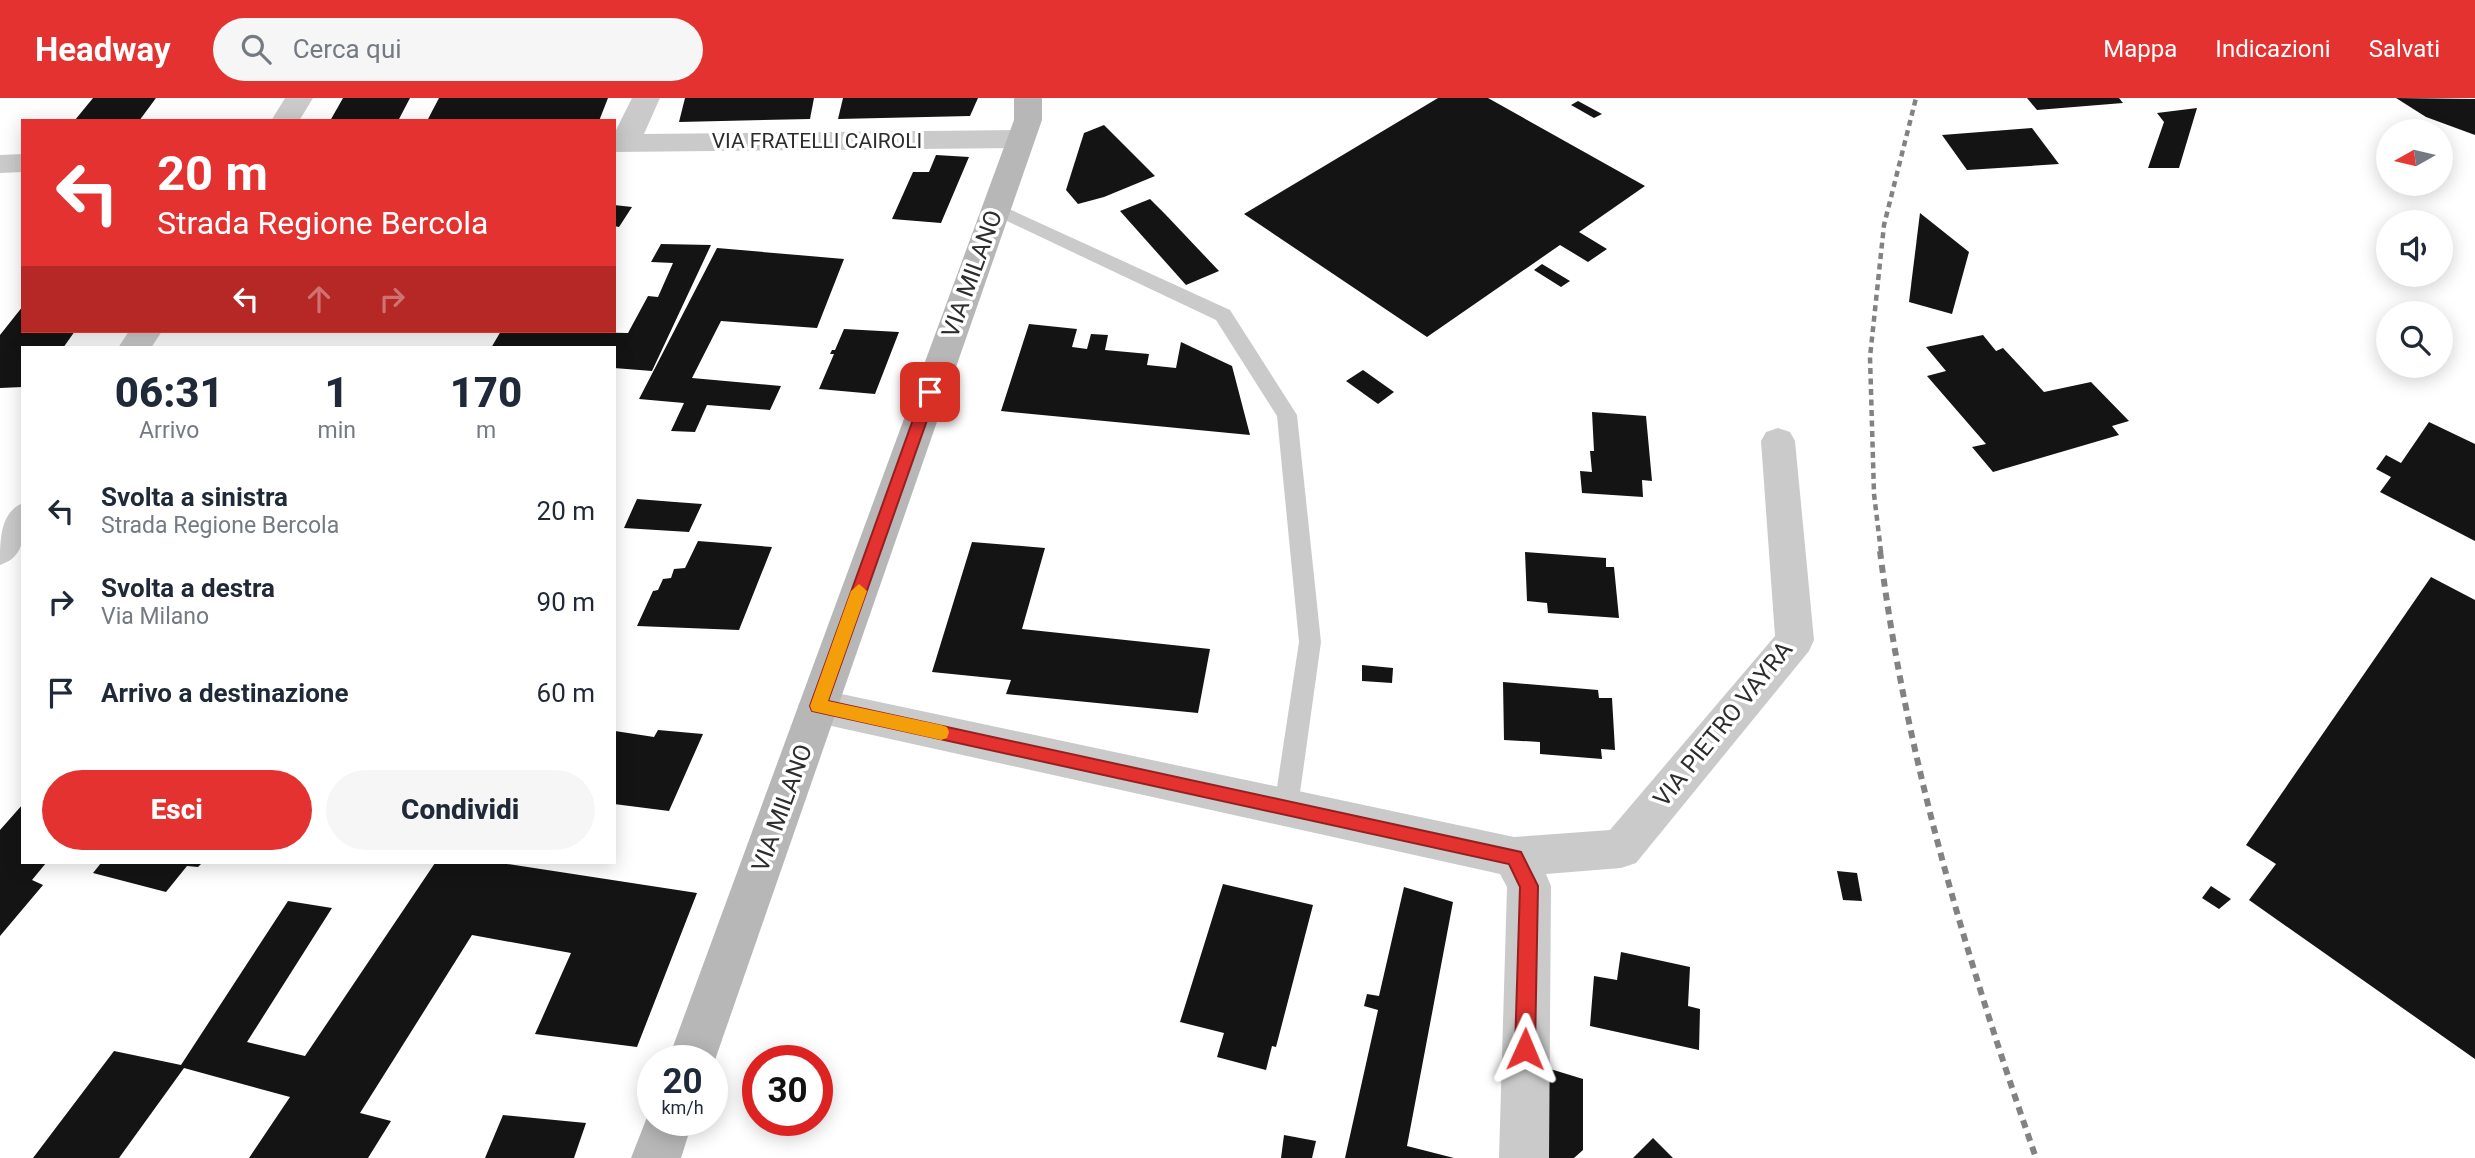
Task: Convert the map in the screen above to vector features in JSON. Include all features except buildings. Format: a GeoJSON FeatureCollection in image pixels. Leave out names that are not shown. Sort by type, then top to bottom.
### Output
{"type":"FeatureCollection","features":[{"type":"Feature","properties":{"kind":"main road","name":"VIA MILANO"},"geometry":{"type":"LineString","coordinates":[[696,1045],[1031,114]]}},
{"type":"Feature","properties":{"kind":"main road"},"geometry":{"type":"LineString","coordinates":[[656,1158],[664,1136]]}},
{"type":"Feature","properties":{"kind":"street"},"geometry":{"type":"LineString","coordinates":[[286,119],[299,98]]}},
{"type":"Feature","properties":{"kind":"street"},"geometry":{"type":"LineString","coordinates":[[620,142],[646,98]]}},
{"type":"Feature","properties":{"kind":"street","name":"VIA FRATELLI CAIROLI"},"geometry":{"type":"LineString","coordinates":[[620,142],[1031,114]]}},
{"type":"Feature","properties":{"kind":"street"},"geometry":{"type":"LineString","coordinates":[[0,164],[21,163]]}},
{"type":"Feature","properties":{"kind":"street","name":"VIA PIETRO VAYRA"},"geometry":{"type":"LineString","coordinates":[[818,706],[1514,858],[1621,849],[1795,640],[1778,441]]}},
{"type":"Feature","properties":{"kind":"street"},"geometry":{"type":"LineString","coordinates":[[0,551],[21,520]]}},
{"type":"Feature","properties":{"kind":"street"},"geometry":{"type":"LineString","coordinates":[[1514,858],[1529,886],[1524,1158]]}},
{"type":"Feature","properties":{"kind":"lane"},"geometry":{"type":"LineString","coordinates":[[996,209],[1223,315],[1287,415],[1310,642],[1286,807]]}},
{"type":"Feature","properties":{"kind":"railway"},"geometry":{"type":"LineString","coordinates":[[1881,552],[1874,494],[1870,357],[1884,225],[1916,98]]}},
{"type":"Feature","properties":{"kind":"railway"},"geometry":{"type":"LineString","coordinates":[[1880,551],[1906,706],[1942,858],[1986,1009],[2036,1158]]}},
{"type":"Feature","properties":{"kind":"slow traffic"},"geometry":{"type":"LineString","coordinates":[[859,591],[818,706],[941,732]]}},
{"type":"Feature","properties":{"kind":"route"},"geometry":{"type":"LineString","coordinates":[[930,392],[818,706],[1514,858],[1529,886],[1525,1049]]}}]}
